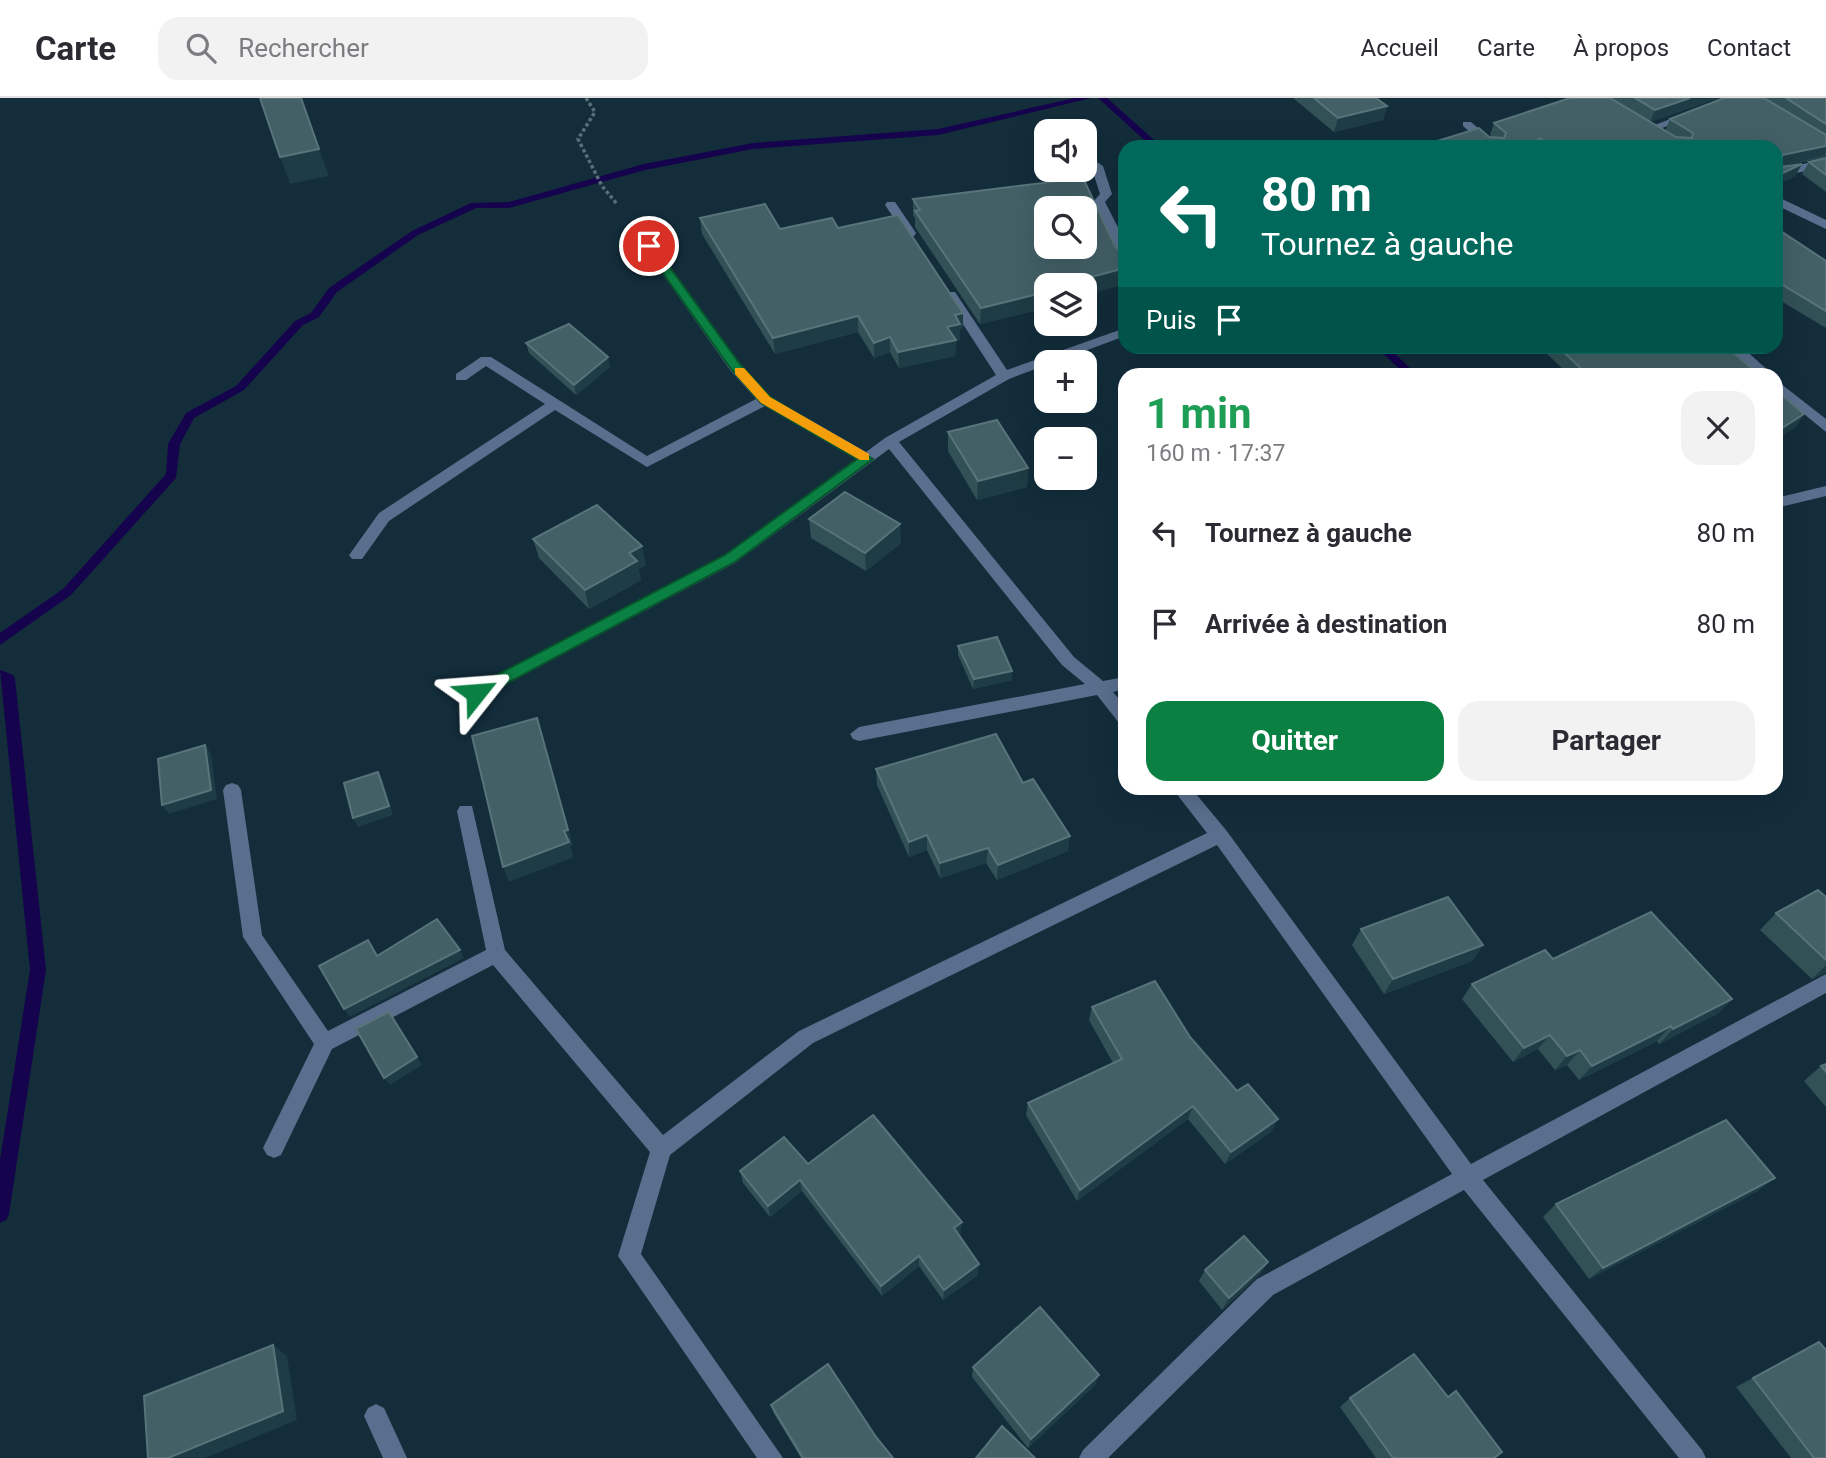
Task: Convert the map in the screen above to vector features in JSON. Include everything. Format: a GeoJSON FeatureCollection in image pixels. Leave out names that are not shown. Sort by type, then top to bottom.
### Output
{"type":"FeatureCollection","features":[{"type":"Feature","properties":{"kind":"street"},"geometry":{"type":"LineString","coordinates":[[1650,129],[1733,98]]}},
{"type":"Feature","properties":{"kind":"street"},"geometry":{"type":"LineString","coordinates":[[1467,124],[1486,140]]}},
{"type":"Feature","properties":{"kind":"street"},"geometry":{"type":"LineString","coordinates":[[1783,172],[1826,163]]}},
{"type":"Feature","properties":{"kind":"street"},"geometry":{"type":"LineString","coordinates":[[1097,166],[1106,194],[1099,202],[1118,239]]}},
{"type":"Feature","properties":{"kind":"street"},"geometry":{"type":"LineString","coordinates":[[1783,204],[1826,225]]}},
{"type":"Feature","properties":{"kind":"street"},"geometry":{"type":"LineString","coordinates":[[891,205],[921,251]]}},
{"type":"Feature","properties":{"kind":"street"},"geometry":{"type":"LineString","coordinates":[[635,226],[735,367],[765,400],[867,459]]}},
{"type":"Feature","properties":{"kind":"street"},"geometry":{"type":"LineString","coordinates":[[944,285],[1004,376]]}},
{"type":"Feature","properties":{"kind":"street"},"geometry":{"type":"LineString","coordinates":[[476,693],[730,559],[890,441],[1004,376],[1118,335]]}},
{"type":"Feature","properties":{"kind":"street"},"geometry":{"type":"LineString","coordinates":[[1741,354],[1758,368]]}},
{"type":"Feature","properties":{"kind":"street"},"geometry":{"type":"LineString","coordinates":[[461,377],[486,360],[647,463],[765,400]]}},
{"type":"Feature","properties":{"kind":"street"},"geometry":{"type":"LineString","coordinates":[[1783,390],[1826,427]]}},
{"type":"Feature","properties":{"kind":"street"},"geometry":{"type":"LineString","coordinates":[[357,555],[384,517],[555,404]]}},
{"type":"Feature","properties":{"kind":"street"},"geometry":{"type":"LineString","coordinates":[[890,441],[1068,661],[1102,689],[1118,709]]}},
{"type":"Feature","properties":{"kind":"street"},"geometry":{"type":"LineString","coordinates":[[1783,501],[1826,491]]}},
{"type":"Feature","properties":{"kind":"street"},"geometry":{"type":"LineString","coordinates":[[859,734],[1118,685]]}},
{"type":"Feature","properties":{"kind":"street"},"geometry":{"type":"LineString","coordinates":[[232,790],[254,937],[325,1043]]}},
{"type":"Feature","properties":{"kind":"street"},"geometry":{"type":"LineString","coordinates":[[1187,795],[1220,835],[1468,1178],[1694,1458]]}},
{"type":"Feature","properties":{"kind":"street"},"geometry":{"type":"LineString","coordinates":[[466,811],[496,954],[661,1149]]}},
{"type":"Feature","properties":{"kind":"street"},"geometry":{"type":"LineString","coordinates":[[771,1458],[629,1256],[661,1149],[806,1037],[1220,835]]}},
{"type":"Feature","properties":{"kind":"street"},"geometry":{"type":"LineString","coordinates":[[274,1148],[325,1043],[496,954]]}},
{"type":"Feature","properties":{"kind":"street"},"geometry":{"type":"LineString","coordinates":[[1091,1458],[1265,1287],[1826,983]]}},
{"type":"Feature","properties":{"kind":"street"},"geometry":{"type":"LineString","coordinates":[[376,1416],[395,1458]]}},
{"type":"Feature","properties":{"kind":"path"},"geometry":{"type":"LineString","coordinates":[[586,98],[595,111],[578,139],[601,186]]}},
{"type":"Feature","properties":{"kind":"building"},"geometry":{"type":"Polygon","coordinates":[[[260,98],[301,98],[319,149],[280,157],[260,98]]]}},
{"type":"Feature","properties":{"kind":"building"},"geometry":{"type":"Polygon","coordinates":[[[1314,98],[1376,98],[1387,106],[1338,118],[1314,98]]]}},
{"type":"Feature","properties":{"kind":"building"},"geometry":{"type":"Polygon","coordinates":[[[1570,98],[1610,98],[1676,137],[1692,138],[1693,133],[1670,119],[1724,98],[1764,98],[1826,135],[1826,146],[1783,155],[1783,140],[1440,140],[1479,128],[1489,137],[1504,138],[1506,133],[1494,123],[1570,98]]]}},
{"type":"Feature","properties":{"kind":"building"},"geometry":{"type":"Polygon","coordinates":[[[1635,98],[1690,98],[1655,110],[1635,98]]]}},
{"type":"Feature","properties":{"kind":"building"},"geometry":{"type":"Polygon","coordinates":[[[1786,98],[1826,98],[1826,124],[1786,98]]]}},
{"type":"Feature","properties":{"kind":"building"},"geometry":{"type":"Polygon","coordinates":[[[1826,158],[1826,175],[1809,162],[1826,158]]]}},
{"type":"Feature","properties":{"kind":"building"},"geometry":{"type":"Polygon","coordinates":[[[1802,164],[1783,173],[1783,167],[1802,164]]]}},
{"type":"Feature","properties":{"kind":"building"},"geometry":{"type":"Polygon","coordinates":[[[1051,182],[1085,182],[1091,196],[1034,196],[1034,259],[1097,259],[1097,208],[1118,249],[1118,270],[1097,275],[1097,273],[1034,273],[1034,295],[981,308],[915,211],[920,210],[913,199],[1051,182]]]}},
{"type":"Feature","properties":{"kind":"building"},"geometry":{"type":"Polygon","coordinates":[[[765,204],[780,229],[832,218],[838,228],[898,215],[963,313],[955,315],[960,324],[947,327],[956,340],[898,352],[890,337],[874,343],[858,316],[773,338],[700,218],[765,204]]]}},
{"type":"Feature","properties":{"kind":"building"},"geometry":{"type":"Polygon","coordinates":[[[1783,233],[1826,261],[1826,311],[1783,285],[1783,233]]]}},
{"type":"Feature","properties":{"kind":"building"},"geometry":{"type":"Polygon","coordinates":[[[569,324],[608,357],[574,385],[526,343],[569,324]]]}},
{"type":"Feature","properties":{"kind":"building"},"geometry":{"type":"Polygon","coordinates":[[[1566,354],[1735,354],[1751,368],[1581,368],[1566,354]]]}},
{"type":"Feature","properties":{"kind":"building"},"geometry":{"type":"Polygon","coordinates":[[[1783,396],[1804,414],[1783,428],[1783,396]]]}},
{"type":"Feature","properties":{"kind":"building"},"geometry":{"type":"Polygon","coordinates":[[[997,420],[1028,468],[978,481],[948,432],[997,420]]]}},
{"type":"Feature","properties":{"kind":"building"},"geometry":{"type":"Polygon","coordinates":[[[845,492],[900,524],[865,553],[809,519],[845,492]]]}},
{"type":"Feature","properties":{"kind":"building"},"geometry":{"type":"Polygon","coordinates":[[[597,505],[642,546],[629,553],[637,561],[585,590],[533,539],[597,505]]]}},
{"type":"Feature","properties":{"kind":"building"},"geometry":{"type":"Polygon","coordinates":[[[997,637],[1012,671],[974,679],[958,646],[997,637]]]}},
{"type":"Feature","properties":{"kind":"building"},"geometry":{"type":"Polygon","coordinates":[[[537,718],[569,842],[503,867],[472,736],[537,718]]]}},
{"type":"Feature","properties":{"kind":"building"},"geometry":{"type":"Polygon","coordinates":[[[996,734],[1023,783],[1033,779],[1070,836],[998,865],[988,848],[940,863],[927,835],[909,842],[876,769],[996,734]]]}},
{"type":"Feature","properties":{"kind":"building"},"geometry":{"type":"Polygon","coordinates":[[[205,745],[211,790],[162,805],[158,759],[205,745]]]}},
{"type":"Feature","properties":{"kind":"building"},"geometry":{"type":"Polygon","coordinates":[[[378,772],[389,806],[353,818],[344,783],[378,772]]]}},
{"type":"Feature","properties":{"kind":"building"},"geometry":{"type":"Polygon","coordinates":[[[1818,890],[1826,897],[1826,960],[1776,913],[1818,890]]]}},
{"type":"Feature","properties":{"kind":"building"},"geometry":{"type":"Polygon","coordinates":[[[1448,897],[1483,945],[1393,979],[1361,929],[1448,897]]]}},
{"type":"Feature","properties":{"kind":"building"},"geometry":{"type":"Polygon","coordinates":[[[1651,912],[1732,999],[1592,1066],[1580,1050],[1567,1056],[1550,1035],[1524,1048],[1472,984],[1545,950],[1553,959],[1651,912]]]}},
{"type":"Feature","properties":{"kind":"building"},"geometry":{"type":"Polygon","coordinates":[[[437,919],[460,950],[344,1009],[319,966],[368,940],[377,956],[437,919]]]}},
{"type":"Feature","properties":{"kind":"building"},"geometry":{"type":"Polygon","coordinates":[[[1155,981],[1190,1037],[1237,1091],[1248,1084],[1278,1119],[1231,1152],[1193,1106],[1080,1190],[1028,1103],[1122,1059],[1092,1007],[1155,981]]]}},
{"type":"Feature","properties":{"kind":"building"},"geometry":{"type":"Polygon","coordinates":[[[389,1012],[417,1057],[384,1078],[356,1029],[389,1012]]]}},
{"type":"Feature","properties":{"kind":"building"},"geometry":{"type":"Polygon","coordinates":[[[873,1115],[962,1222],[954,1228],[979,1264],[944,1290],[919,1256],[881,1286],[800,1180],[768,1206],[740,1171],[784,1137],[808,1164],[873,1115]]]}},
{"type":"Feature","properties":{"kind":"building"},"geometry":{"type":"Polygon","coordinates":[[[1726,1120],[1775,1178],[1603,1268],[1556,1204],[1726,1120]]]}},
{"type":"Feature","properties":{"kind":"building"},"geometry":{"type":"Polygon","coordinates":[[[1244,1236],[1268,1262],[1229,1298],[1205,1270],[1244,1236]]]}},
{"type":"Feature","properties":{"kind":"building"},"geometry":{"type":"Polygon","coordinates":[[[1040,1307],[1099,1375],[1031,1439],[973,1367],[1040,1307]]]}},
{"type":"Feature","properties":{"kind":"building"},"geometry":{"type":"Polygon","coordinates":[[[1819,1342],[1826,1350],[1826,1458],[1814,1458],[1753,1378],[1819,1342]]]}},
{"type":"Feature","properties":{"kind":"building"},"geometry":{"type":"Polygon","coordinates":[[[273,1345],[283,1411],[168,1458],[148,1458],[144,1396],[273,1345]]]}},
{"type":"Feature","properties":{"kind":"building"},"geometry":{"type":"Polygon","coordinates":[[[1414,1354],[1448,1397],[1456,1391],[1502,1452],[1494,1458],[1393,1458],[1350,1398],[1414,1354]]]}},
{"type":"Feature","properties":{"kind":"building"},"geometry":{"type":"Polygon","coordinates":[[[828,1364],[893,1458],[803,1458],[771,1405],[828,1364]]]}},
{"type":"Feature","properties":{"kind":"building"},"geometry":{"type":"Polygon","coordinates":[[[1002,1426],[1035,1458],[976,1458],[1002,1426]]]}},
{"type":"Feature","properties":{"kind":"waterway"},"geometry":{"type":"LineString","coordinates":[[0,640],[67,592],[172,475],[174,444],[190,416],[240,388],[299,323],[315,315],[333,290],[415,233],[474,205],[509,205],[644,167],[753,146],[938,132],[1087,98]]}},
{"type":"Feature","properties":{"kind":"waterway"},"geometry":{"type":"LineString","coordinates":[[1102,98],[1149,140]]}},
{"type":"Feature","properties":{"kind":"waterway"},"geometry":{"type":"LineString","coordinates":[[1389,354],[1404,368]]}},
{"type":"Feature","properties":{"kind":"waterway"},"geometry":{"type":"LineString","coordinates":[[0,675],[8,679],[38,970],[0,1214]]}},
{"type":"Feature","properties":{"kind":"slow traffic"},"geometry":{"type":"LineString","coordinates":[[739,371],[765,400],[864,457]]}},
{"type":"Feature","properties":{"kind":"route"},"geometry":{"type":"LineString","coordinates":[[476,693],[730,559],[867,459],[765,400],[735,367],[649,246]]}}]}
